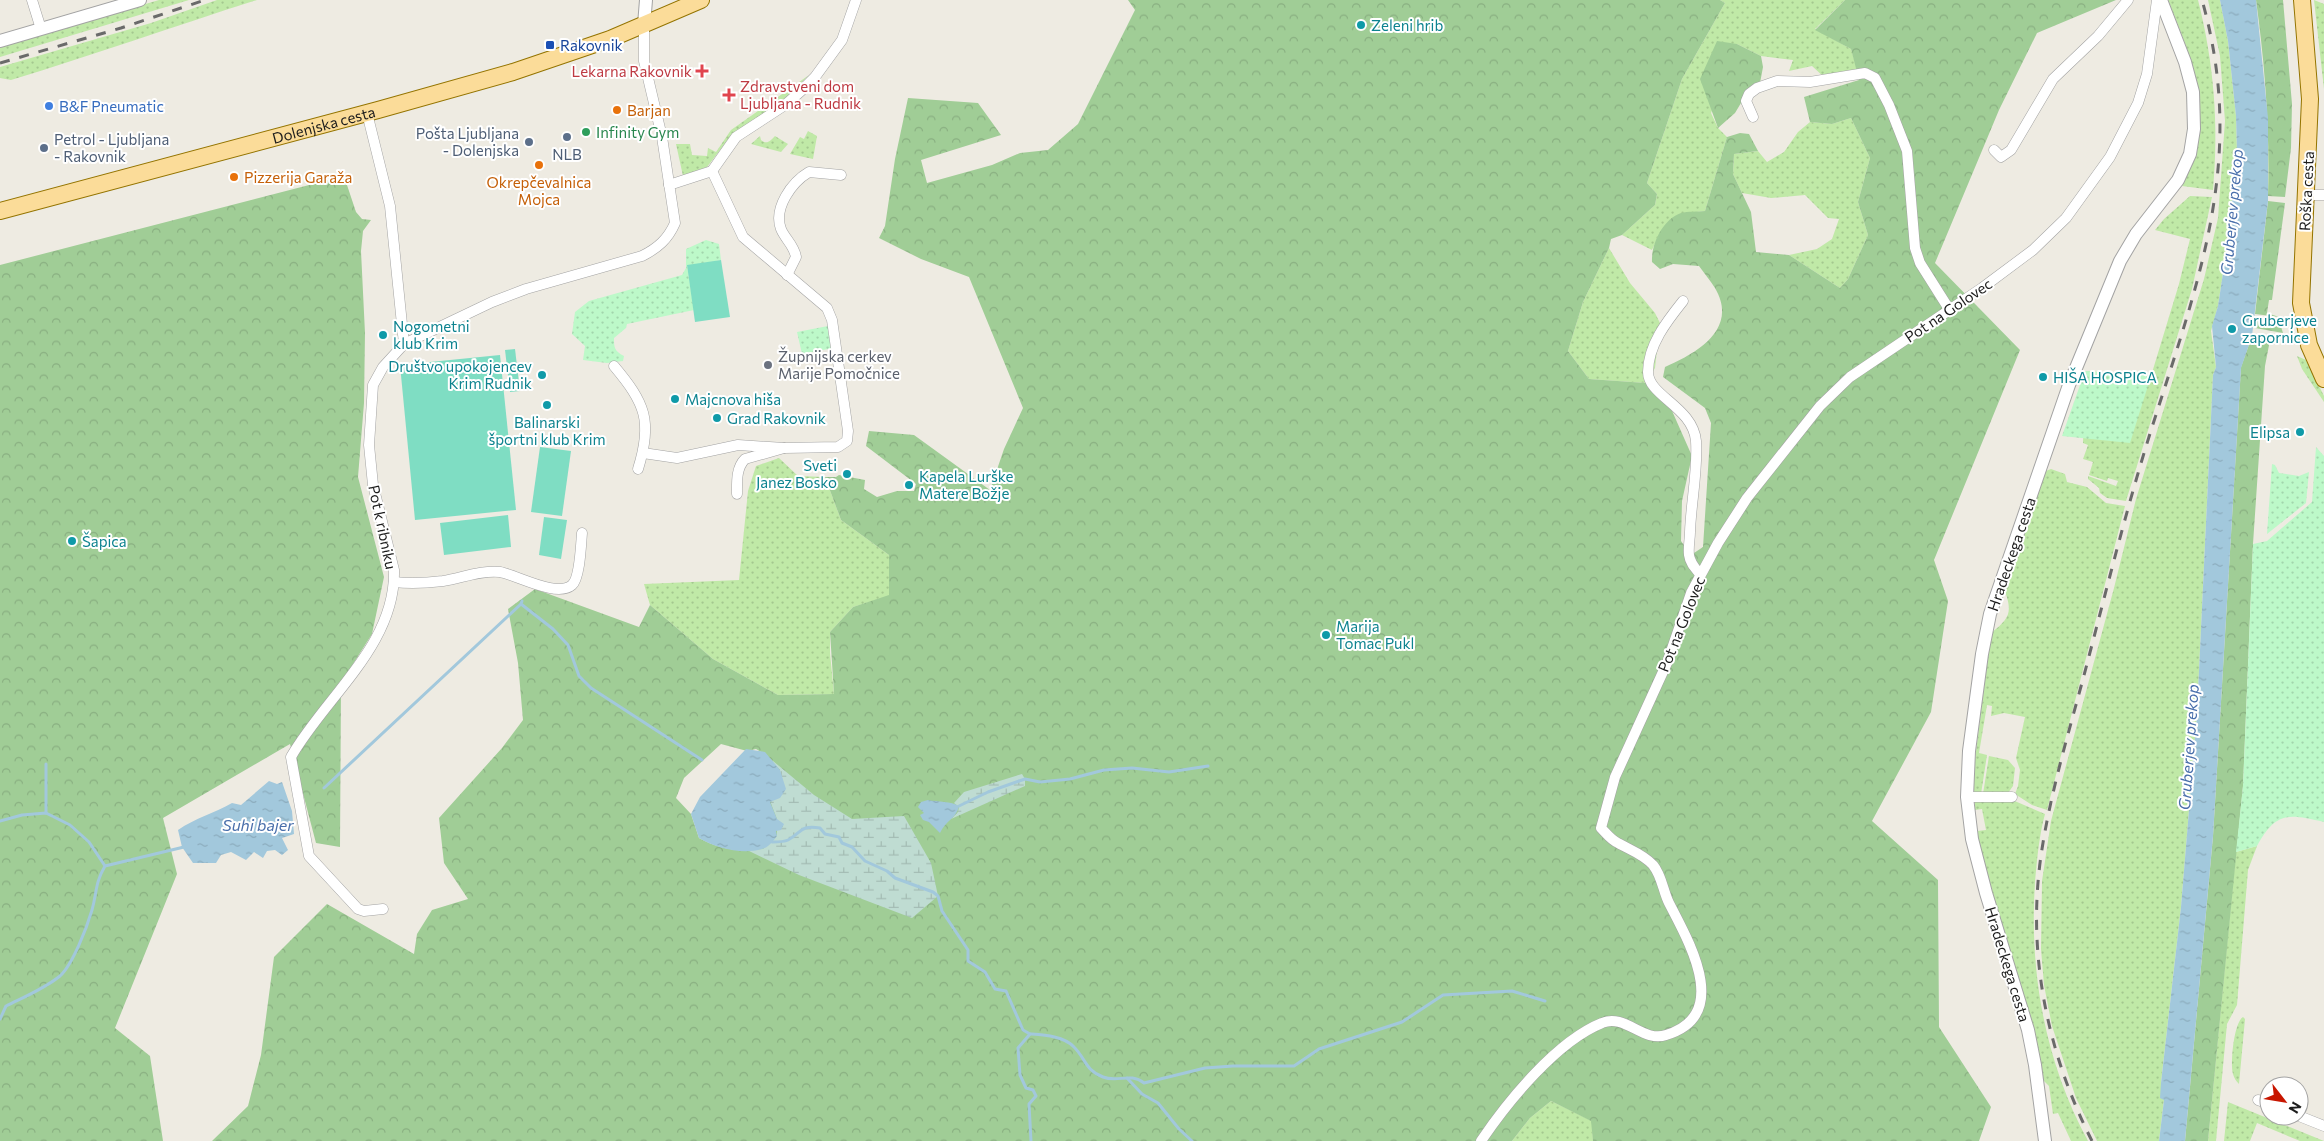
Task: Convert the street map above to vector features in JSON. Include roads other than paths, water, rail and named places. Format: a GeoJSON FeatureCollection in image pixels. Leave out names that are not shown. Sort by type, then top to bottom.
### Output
{"type":"FeatureCollection","features":[{"type":"Feature","properties":{"kind":"main road","name":"Dolenjska cesta"},"geometry":{"type":"LineString","coordinates":[[0,211],[367,113],[550,61],[644,25],[701,0]]}},
{"type":"Feature","properties":{"kind":"main road","name":"Roška cesta"},"geometry":{"type":"LineString","coordinates":[[2302,0],[2310,99],[2301,303],[2309,344],[2324,379]]}},
{"type":"Feature","properties":{"kind":"street"},"geometry":{"type":"LineString","coordinates":[[32,0],[40,29]]}},
{"type":"Feature","properties":{"kind":"street"},"geometry":{"type":"LineString","coordinates":[[0,41],[140,0]]}},
{"type":"Feature","properties":{"kind":"street"},"geometry":{"type":"LineString","coordinates":[[367,113],[390,206],[404,344],[526,288],[642,256],[656,249],[669,235],[676,223],[662,137],[644,61],[646,0]]}},
{"type":"Feature","properties":{"kind":"street"},"geometry":{"type":"LineString","coordinates":[[669,185],[712,171],[736,137],[785,105],[815,77],[842,40],[856,0]]}},
{"type":"Feature","properties":{"kind":"street"},"geometry":{"type":"LineString","coordinates":[[1994,150],[2001,157],[2011,150],[2054,79],[2098,36],[2128,0]]}},
{"type":"Feature","properties":{"kind":"street","name":"Pot na Golovec"},"geometry":{"type":"LineString","coordinates":[[1481,1141],[1506,1104],[1520,1089],[1568,1043],[1592,1028],[1605,1022],[1620,1021],[1655,1038],[1667,1035],[1681,1028],[1694,1017],[1701,1003],[1701,978],[1688,938],[1668,900],[1663,882],[1653,865],[1640,855],[1616,842],[1601,828],[1615,777],[1667,663],[1700,574],[1748,498],[1820,406],[1850,377],[1990,282],[2052,233],[2100,171],[2125,130],[2145,81],[2152,48],[2157,0]]}},
{"type":"Feature","properties":{"kind":"street","name":"Hradeckega cesta"},"geometry":{"type":"LineString","coordinates":[[2045,1141],[2030,1038],[1976,855],[1967,797],[1971,734],[1986,630],[1995,597],[2069,384],[2120,261],[2136,234],[2178,180],[2190,154],[2194,129],[2193,92],[2186,62],[2161,0]]}},
{"type":"Feature","properties":{"kind":"street"},"geometry":{"type":"LineString","coordinates":[[1753,117],[1746,102],[1749,94],[1777,81],[1810,82],[1865,73],[1875,78],[1889,105],[1907,151],[1915,248],[1920,264],[1949,309]]}},
{"type":"Feature","properties":{"kind":"street"},"geometry":{"type":"LineString","coordinates":[[643,453],[677,458],[738,445],[784,448],[838,447],[846,441],[848,431],[838,352],[830,313],[742,237],[712,171]]}},
{"type":"Feature","properties":{"kind":"street"},"geometry":{"type":"LineString","coordinates":[[787,275],[796,257],[792,246],[781,229],[779,219],[786,196],[796,182],[809,172],[841,174]]}},
{"type":"Feature","properties":{"kind":"street"},"geometry":{"type":"LineString","coordinates":[[2307,195],[2324,195]]}},
{"type":"Feature","properties":{"kind":"street"},"geometry":{"type":"LineString","coordinates":[[1683,301],[1660,332],[1650,357],[1648,374],[1653,387],[1674,404],[1688,419],[1696,437],[1697,455],[1691,504],[1688,554],[1692,564],[1700,574]]}},
{"type":"Feature","properties":{"kind":"street","name":"Pot k ribniku"},"geometry":{"type":"LineString","coordinates":[[383,909],[364,911],[358,909],[309,856],[291,757],[299,742],[350,678],[379,633],[394,582],[394,570],[374,485],[369,446],[370,407],[373,385],[383,367],[404,344]]}},
{"type":"Feature","properties":{"kind":"street"},"geometry":{"type":"LineString","coordinates":[[614,366],[638,397],[645,425],[643,453],[638,469]]}},
{"type":"Feature","properties":{"kind":"street"},"geometry":{"type":"LineString","coordinates":[[736,494],[738,475],[742,462],[745,459],[784,448]]}},
{"type":"Feature","properties":{"kind":"street"},"geometry":{"type":"LineString","coordinates":[[394,582],[410,584],[444,581],[486,572],[499,572],[551,588],[565,589],[573,584],[577,576],[582,533]]}},
{"type":"Feature","properties":{"kind":"street"},"geometry":{"type":"LineString","coordinates":[[1967,797],[2012,796]]}},
{"type":"Feature","properties":{"kind":"street"},"geometry":{"type":"LineString","coordinates":[[2309,1120],[2324,1126]]}},
{"type":"Feature","properties":{"kind":"water","name":"Gruberjev prekop"},"geometry":{"type":"Polygon","coordinates":[[[2220,0],[2256,0],[2268,118],[2268,201],[2252,336],[2241,368],[2213,836],[2185,1141],[2159,1141],[2164,1100],[2160,1098],[2161,1083],[2181,907],[2197,713],[2213,375],[2216,367],[2212,326],[2218,306],[2227,247],[2237,151],[2236,116],[2228,41],[2220,0]]]}},
{"type":"Feature","properties":{"kind":"water"},"geometry":{"type":"Polygon","coordinates":[[[746,749],[765,752],[780,770],[786,789],[780,798],[770,802],[777,819],[784,824],[781,830],[776,831],[777,836],[766,847],[754,851],[738,851],[713,845],[699,838],[691,814],[700,797],[746,749]]]}},
{"type":"Feature","properties":{"kind":"water","name":"Suhi bajer"},"geometry":{"type":"Polygon","coordinates":[[[269,781],[277,784],[282,782],[292,811],[294,834],[282,838],[288,850],[282,855],[275,850],[267,851],[263,858],[254,852],[246,860],[231,852],[221,855],[216,863],[193,863],[182,847],[178,830],[232,803],[241,805],[269,781]]]}},
{"type":"Feature","properties":{"kind":"water"},"geometry":{"type":"Polygon","coordinates":[[[928,800],[948,802],[959,806],[956,814],[940,833],[929,822],[923,820],[920,815],[924,813],[918,807],[921,802],[928,800]]]}},
{"type":"Feature","properties":{"kind":"waterway"},"geometry":{"type":"LineString","coordinates":[[522,601],[521,604],[553,629],[568,645],[579,676],[591,688],[702,760]]}},
{"type":"Feature","properties":{"kind":"waterway"},"geometry":{"type":"LineString","coordinates":[[324,788],[521,604]]}},
{"type":"Feature","properties":{"kind":"waterway"},"geometry":{"type":"LineString","coordinates":[[46,764],[46,813]]}},
{"type":"Feature","properties":{"kind":"waterway"},"geometry":{"type":"LineString","coordinates":[[959,806],[988,792],[1025,779],[1040,782],[1070,779],[1104,770],[1132,768],[1169,772],[1208,766]]}},
{"type":"Feature","properties":{"kind":"waterway"},"geometry":{"type":"LineString","coordinates":[[0,821],[22,815],[46,813],[70,825],[89,842],[105,866]]}},
{"type":"Feature","properties":{"kind":"waterway"},"geometry":{"type":"LineString","coordinates":[[770,840],[772,842],[784,841],[805,828],[820,828],[825,834],[839,837],[842,843],[852,847],[865,861],[887,871],[895,878],[933,892],[938,896],[942,911],[968,950],[968,961],[985,972],[995,989],[1006,991],[1023,1030],[1030,1034],[1018,1048],[1020,1075],[1026,1088],[1033,1090],[1036,1096],[1029,1104],[1031,1141]]}},
{"type":"Feature","properties":{"kind":"waterway"},"geometry":{"type":"LineString","coordinates":[[0,1019],[6,1006],[47,985],[60,976],[70,963],[87,926],[98,883],[105,866],[184,847]]}},
{"type":"Feature","properties":{"kind":"waterway"},"geometry":{"type":"LineString","coordinates":[[1030,1034],[1065,1040],[1078,1051],[1089,1068],[1103,1077],[1108,1079],[1134,1078],[1144,1083],[1205,1068],[1294,1066],[1319,1049],[1402,1022],[1443,995],[1512,991],[1545,1001]]}},
{"type":"Feature","properties":{"kind":"waterway"},"geometry":{"type":"LineString","coordinates":[[1127,1078],[1142,1094],[1158,1103],[1179,1129],[1192,1141]]}},
{"type":"Feature","properties":{"kind":"railway"},"geometry":{"type":"LineString","coordinates":[[0,63],[121,28],[205,0]]}},
{"type":"Feature","properties":{"kind":"railway"},"geometry":{"type":"LineString","coordinates":[[2092,1141],[2063,1071],[2044,999],[2039,962],[2038,887],[2046,825],[2063,754],[2136,480],[2188,315],[2212,213],[2219,163],[2220,110],[2214,57],[2202,0]]}},
{"type":"Feature","properties":{"kind":"place","name":"Zeleni hrib"},"geometry":{"type":"Point","coordinates":[1361,25]}},
{"type":"Feature","properties":{"kind":"place","name":"Rakovnik"},"geometry":{"type":"Point","coordinates":[550,45]}},
{"type":"Feature","properties":{"kind":"place","name":"Lekarna Rakovnik"},"geometry":{"type":"Point","coordinates":[702,71]}},
{"type":"Feature","properties":{"kind":"place","name":"Zdravstveni dom Ljubljana - Rudnik"},"geometry":{"type":"Point","coordinates":[729,95]}},
{"type":"Feature","properties":{"kind":"place","name":"B&F Pneumatic"},"geometry":{"type":"Point","coordinates":[49,106]}},
{"type":"Feature","properties":{"kind":"place","name":"Barjan"},"geometry":{"type":"Point","coordinates":[617,110]}},
{"type":"Feature","properties":{"kind":"place","name":"Infinity Gym"},"geometry":{"type":"Point","coordinates":[586,132]}},
{"type":"Feature","properties":{"kind":"place","name":"NLB"},"geometry":{"type":"Point","coordinates":[567,137]}},
{"type":"Feature","properties":{"kind":"place","name":"Pošta Ljubljana - Dolenjska"},"geometry":{"type":"Point","coordinates":[529,142]}},
{"type":"Feature","properties":{"kind":"place","name":"Petrol - Ljubljana - Rakovnik"},"geometry":{"type":"Point","coordinates":[44,148]}},
{"type":"Feature","properties":{"kind":"place","name":"Okrepčevalnica Mojca"},"geometry":{"type":"Point","coordinates":[539,165]}},
{"type":"Feature","properties":{"kind":"place","name":"Pizzerija Garaža"},"geometry":{"type":"Point","coordinates":[234,177]}},
{"type":"Feature","properties":{"kind":"place","name":"Gruberjeve zapornice"},"geometry":{"type":"Point","coordinates":[2232,329]}},
{"type":"Feature","properties":{"kind":"place","name":"Nogometni klub Krim"},"geometry":{"type":"Point","coordinates":[383,335]}},
{"type":"Feature","properties":{"kind":"place","name":"Župnijska cerkev Marije Pomočnice"},"geometry":{"type":"Point","coordinates":[768,365]}},
{"type":"Feature","properties":{"kind":"place","name":"Društvo upokojencev Krim Rudnik"},"geometry":{"type":"Point","coordinates":[542,375]}},
{"type":"Feature","properties":{"kind":"place","name":"HIŠA HOSPICA"},"geometry":{"type":"Point","coordinates":[2043,377]}},
{"type":"Feature","properties":{"kind":"place","name":"Majcnova hiša"},"geometry":{"type":"Point","coordinates":[675,399]}},
{"type":"Feature","properties":{"kind":"place","name":"Balinarski športni klub Krim"},"geometry":{"type":"Point","coordinates":[547,405]}},
{"type":"Feature","properties":{"kind":"place","name":"Grad Rakovnik"},"geometry":{"type":"Point","coordinates":[717,418]}},
{"type":"Feature","properties":{"kind":"place","name":"Elipsa"},"geometry":{"type":"Point","coordinates":[2300,432]}},
{"type":"Feature","properties":{"kind":"place","name":"Sveti Janez Bosko"},"geometry":{"type":"Point","coordinates":[847,474]}},
{"type":"Feature","properties":{"kind":"place","name":"Kapela Lurške Matere Božje"},"geometry":{"type":"Point","coordinates":[909,485]}},
{"type":"Feature","properties":{"kind":"place","name":"Šapica"},"geometry":{"type":"Point","coordinates":[72,541]}},
{"type":"Feature","properties":{"kind":"place","name":"Marija Tomac Pukl"},"geometry":{"type":"Point","coordinates":[1326,635]}}]}
